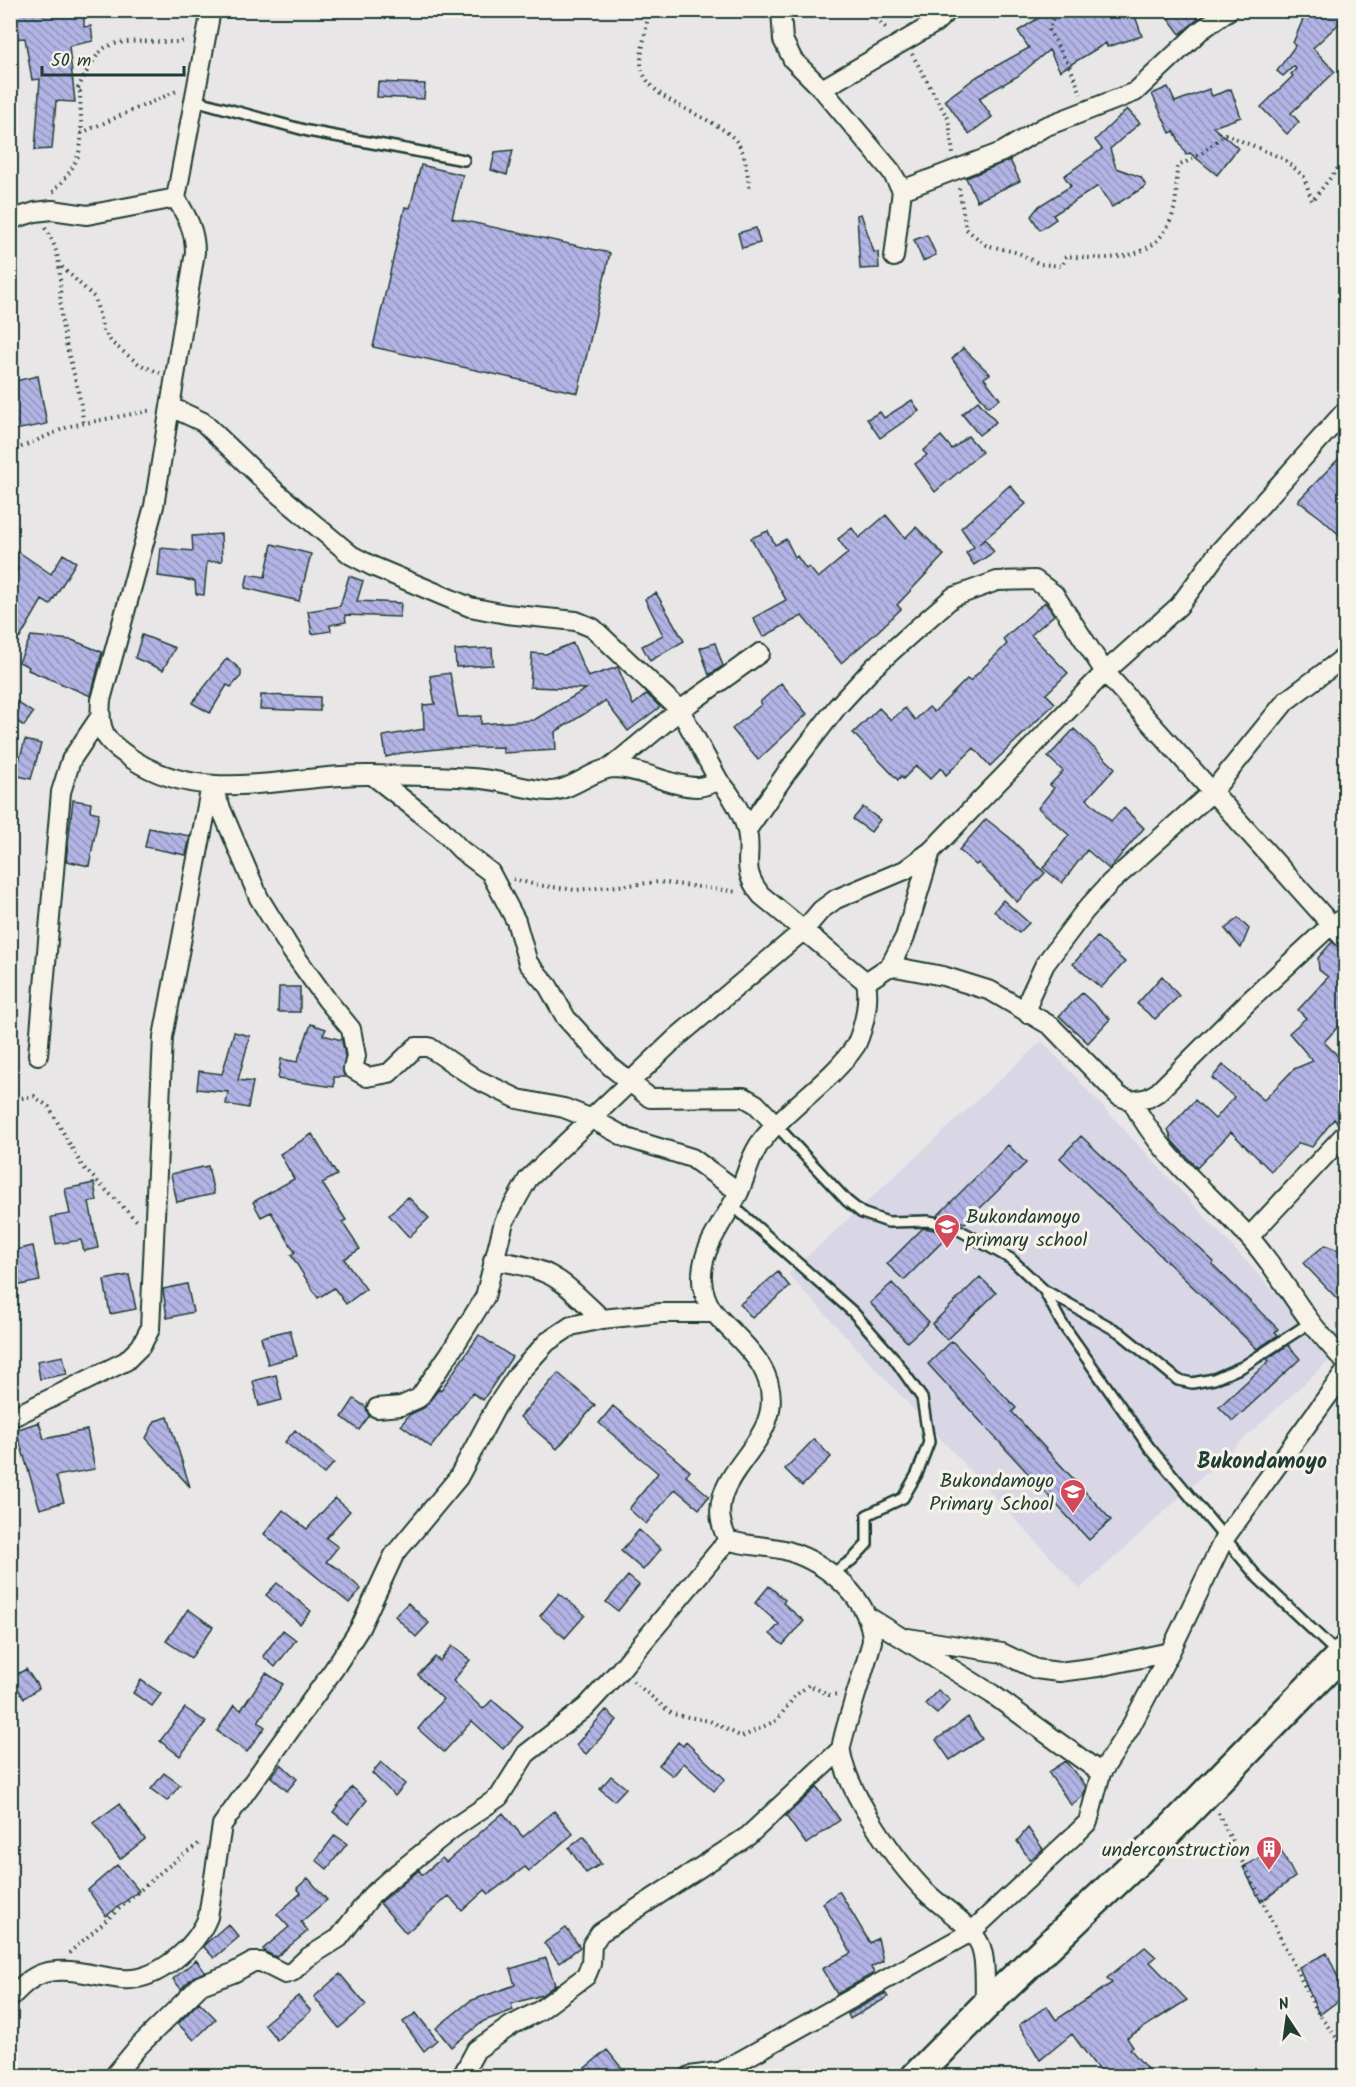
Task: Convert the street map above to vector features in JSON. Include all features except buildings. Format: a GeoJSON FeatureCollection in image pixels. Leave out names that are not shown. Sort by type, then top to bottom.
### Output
{"type":"FeatureCollection","features":[{"type":"Feature","properties":{"kind":"main road"},"geometry":{"type":"LineString","coordinates":[[916,2076],[985,2006],[1163,1837],[1343,1653]]}},
{"type":"Feature","properties":{"kind":"street"},"geometry":{"type":"LineString","coordinates":[[211,10],[176,198],[195,236],[195,252],[154,506],[101,700],[100,717],[103,731],[110,745],[148,770],[166,778],[211,785],[260,785],[372,775],[479,779],[548,791],[585,780],[610,768],[680,710],[760,653]]}},
{"type":"Feature","properties":{"kind":"street"},"geometry":{"type":"LineString","coordinates":[[781,10],[783,40],[788,51],[891,171],[902,190],[894,257]]}},
{"type":"Feature","properties":{"kind":"street"},"geometry":{"type":"LineString","coordinates":[[822,89],[935,23],[950,10]]}},
{"type":"Feature","properties":{"kind":"street"},"geometry":{"type":"LineString","coordinates":[[902,190],[1002,152],[1044,127],[1135,92],[1200,31],[1229,10]]}},
{"type":"Feature","properties":{"kind":"street"},"geometry":{"type":"LineString","coordinates":[[10,220],[34,212],[52,210],[87,214],[176,198]]}},
{"type":"Feature","properties":{"kind":"street"},"geometry":{"type":"LineString","coordinates":[[171,406],[203,422],[252,472],[351,555],[423,590],[470,607],[506,614],[576,621],[593,628],[680,710],[719,781],[727,789],[747,830],[748,873],[761,895],[866,982],[868,993],[861,1035],[856,1045],[850,1054],[758,1145],[735,1199],[705,1257],[702,1274],[708,1303],[714,1313],[763,1366],[771,1386],[770,1410],[764,1428],[733,1472],[725,1491],[720,1519],[728,1540]]}},
{"type":"Feature","properties":{"kind":"street"},"geometry":{"type":"LineString","coordinates":[[377,1408],[401,1406],[419,1398],[485,1297],[504,1222],[528,1179],[676,1038],[804,930],[821,910],[836,899],[905,870],[932,851],[1105,672],[1179,606],[1216,554],[1346,410]]}},
{"type":"Feature","properties":{"kind":"street"},"geometry":{"type":"LineString","coordinates":[[747,830],[787,772],[837,707],[873,668],[953,597],[997,581],[1022,578],[1035,580],[1054,594],[1105,672],[1212,792],[1338,922],[1346,941]]}},
{"type":"Feature","properties":{"kind":"street"},"geometry":{"type":"LineString","coordinates":[[1028,1014],[1030,996],[1045,964],[1084,912],[1110,883],[1212,792],[1286,701],[1346,656]]}},
{"type":"Feature","properties":{"kind":"street"},"geometry":{"type":"LineString","coordinates":[[38,1055],[61,792],[71,759],[100,717]]}},
{"type":"Feature","properties":{"kind":"street"},"geometry":{"type":"LineString","coordinates":[[610,768],[629,770],[697,788],[719,781]]}},
{"type":"Feature","properties":{"kind":"street"},"geometry":{"type":"LineString","coordinates":[[372,775],[441,829],[461,850],[490,872],[512,913],[528,963],[548,986],[566,1018],[594,1050],[650,1098],[744,1097],[756,1104],[776,1125]]}},
{"type":"Feature","properties":{"kind":"street"},"geometry":{"type":"LineString","coordinates":[[211,785],[260,898],[309,975],[351,1029],[356,1056],[354,1069],[367,1077],[389,1073],[416,1047],[429,1047],[476,1079],[518,1099],[558,1106],[592,1119],[627,1138],[692,1158],[735,1199]]}},
{"type":"Feature","properties":{"kind":"street"},"geometry":{"type":"LineString","coordinates":[[17,1415],[126,1361],[141,1346],[150,1329],[163,1037],[211,785]]}},
{"type":"Feature","properties":{"kind":"street"},"geometry":{"type":"LineString","coordinates":[[866,982],[890,966],[905,937],[932,851]]}},
{"type":"Feature","properties":{"kind":"street"},"geometry":{"type":"LineString","coordinates":[[890,966],[969,983],[991,991],[1051,1026],[1108,1086],[1119,1096],[1132,1101],[1148,1098],[1158,1092],[1248,1002],[1338,922]]}},
{"type":"Feature","properties":{"kind":"street"},"geometry":{"type":"LineString","coordinates":[[1132,1101],[1147,1130],[1164,1152],[1250,1237],[1311,1322],[1346,1363]]}},
{"type":"Feature","properties":{"kind":"street"},"geometry":{"type":"LineString","coordinates":[[1250,1237],[1346,1133]]}},
{"type":"Feature","properties":{"kind":"street"},"geometry":{"type":"LineString","coordinates":[[493,1260],[530,1266],[557,1277],[602,1318]]}},
{"type":"Feature","properties":{"kind":"street"},"geometry":{"type":"LineString","coordinates":[[10,1998],[25,1983],[43,1973],[58,1971],[126,1979],[143,1976],[166,1965],[202,1931],[208,1917],[222,1825],[334,1669],[360,1628],[393,1555],[458,1478],[496,1407],[518,1374],[547,1342],[571,1326],[602,1318],[662,1313],[714,1313]]}},
{"type":"Feature","properties":{"kind":"street"},"geometry":{"type":"LineString","coordinates":[[690,2076],[715,2074],[971,1932],[1088,1822],[1101,1773],[1130,1728],[1170,1652],[1224,1539],[1346,1371]]}},
{"type":"Feature","properties":{"kind":"street"},"geometry":{"type":"LineString","coordinates":[[462,2076],[476,2050],[512,2025],[539,2011],[586,1976],[591,1964],[592,1946],[600,1933],[748,1836],[840,1750],[872,1641],[872,1628],[867,1616],[832,1573],[788,1551],[728,1540]]}},
{"type":"Feature","properties":{"kind":"street"},"geometry":{"type":"LineString","coordinates":[[114,2076],[138,2047],[201,1985],[233,1973],[253,1962],[261,1962],[285,1974],[292,1972],[307,1958],[339,1938],[371,1896],[452,1829],[499,1797],[526,1754],[586,1707],[621,1670],[728,1540]]}},
{"type":"Feature","properties":{"kind":"street"},"geometry":{"type":"LineString","coordinates":[[867,1616],[992,1694],[1101,1773]]}},
{"type":"Feature","properties":{"kind":"street"},"geometry":{"type":"LineString","coordinates":[[900,1636],[1002,1653],[1036,1669],[1059,1672],[1098,1667],[1170,1652]]}},
{"type":"Feature","properties":{"kind":"street"},"geometry":{"type":"LineString","coordinates":[[840,1750],[851,1781],[866,1811],[893,1851],[925,1891],[971,1932],[981,1948],[985,2006]]}},
{"type":"Feature","properties":{"kind":"lane"},"geometry":{"type":"LineString","coordinates":[[194,100],[308,131],[464,160]]}},
{"type":"Feature","properties":{"kind":"lane"},"geometry":{"type":"LineString","coordinates":[[776,1125],[847,1201],[862,1213],[888,1222],[929,1221],[952,1226],[1011,1259],[1044,1290],[1119,1332],[1178,1380],[1192,1383],[1214,1379],[1242,1367],[1311,1322]]}},
{"type":"Feature","properties":{"kind":"lane"},"geometry":{"type":"LineString","coordinates":[[735,1199],[853,1312],[893,1357],[922,1398],[929,1442],[917,1474],[903,1498],[867,1515],[867,1544],[852,1560],[832,1573]]}},
{"type":"Feature","properties":{"kind":"lane"},"geometry":{"type":"LineString","coordinates":[[1044,1290],[1061,1322],[1136,1429],[1224,1539],[1259,1579],[1343,1653]]}},
{"type":"Feature","properties":{"kind":"path"},"geometry":{"type":"LineString","coordinates":[[648,10],[641,56],[641,69],[646,79],[674,102],[729,134],[738,143],[743,153],[750,191]]}},
{"type":"Feature","properties":{"kind":"path"},"geometry":{"type":"LineString","coordinates":[[867,10],[903,40],[949,121],[955,171],[966,229],[986,245],[1019,253],[1039,264],[1062,266],[1066,256],[1102,260],[1128,257],[1162,236],[1175,206],[1177,167],[1202,153],[1225,134],[1284,159],[1304,177],[1312,201],[1346,158]]}},
{"type":"Feature","properties":{"kind":"path"},"geometry":{"type":"LineString","coordinates":[[1047,10],[1054,18],[1048,29],[1071,69],[1087,109]]}},
{"type":"Feature","properties":{"kind":"path"},"geometry":{"type":"LineString","coordinates":[[83,423],[82,398],[62,323],[61,267],[53,242],[34,212],[74,168],[81,148],[80,93],[76,90],[105,47],[122,42],[175,44],[186,41],[205,46]]}},
{"type":"Feature","properties":{"kind":"path"},"geometry":{"type":"LineString","coordinates":[[81,133],[175,93],[198,75]]}},
{"type":"Feature","properties":{"kind":"path"},"geometry":{"type":"LineString","coordinates":[[61,267],[95,298],[103,330],[112,343],[139,363],[176,380]]}},
{"type":"Feature","properties":{"kind":"path"},"geometry":{"type":"LineString","coordinates":[[10,452],[29,442],[83,423],[171,406]]}},
{"type":"Feature","properties":{"kind":"path"},"geometry":{"type":"LineString","coordinates":[[490,872],[536,885],[576,890],[659,882],[761,895]]}},
{"type":"Feature","properties":{"kind":"path"},"geometry":{"type":"LineString","coordinates":[[10,1100],[34,1096],[44,1103],[82,1166],[155,1239]]}},
{"type":"Feature","properties":{"kind":"path"},"geometry":{"type":"LineString","coordinates":[[621,1670],[672,1714],[710,1721],[742,1737],[777,1720],[796,1695],[809,1684],[829,1695],[843,1692],[863,1677]]}},
{"type":"Feature","properties":{"kind":"path"},"geometry":{"type":"LineString","coordinates":[[1208,1790],[1245,1872],[1319,2015],[1346,2050]]}},
{"type":"Feature","properties":{"kind":"path"},"geometry":{"type":"LineString","coordinates":[[43,1973],[91,1936],[162,1871],[222,1825]]}},
{"type":"Feature","properties":{"kind":"shaded area","name":"Bukondamoyo Primary School"},"geometry":{"type":"Polygon","coordinates":[[[1042,1041],[1334,1356],[1080,1589],[788,1274],[1042,1041]]]}},
{"type":"Feature","properties":{"kind":"place","name":"Bukondamoyo primary school"},"geometry":{"type":"Point","coordinates":[947,1250]}},
{"type":"Feature","properties":{"kind":"place","name":"Bukondamoyo Primary School"},"geometry":{"type":"Point","coordinates":[1073,1515]}},
{"type":"Feature","properties":{"kind":"place","name":"underconstruction"},"geometry":{"type":"Point","coordinates":[1269,1872]}},
{"type":"Feature","properties":{"kind":"district","name":"Bukondamoyo"},"geometry":{"type":"Point","coordinates":[1262,1460]}}]}
